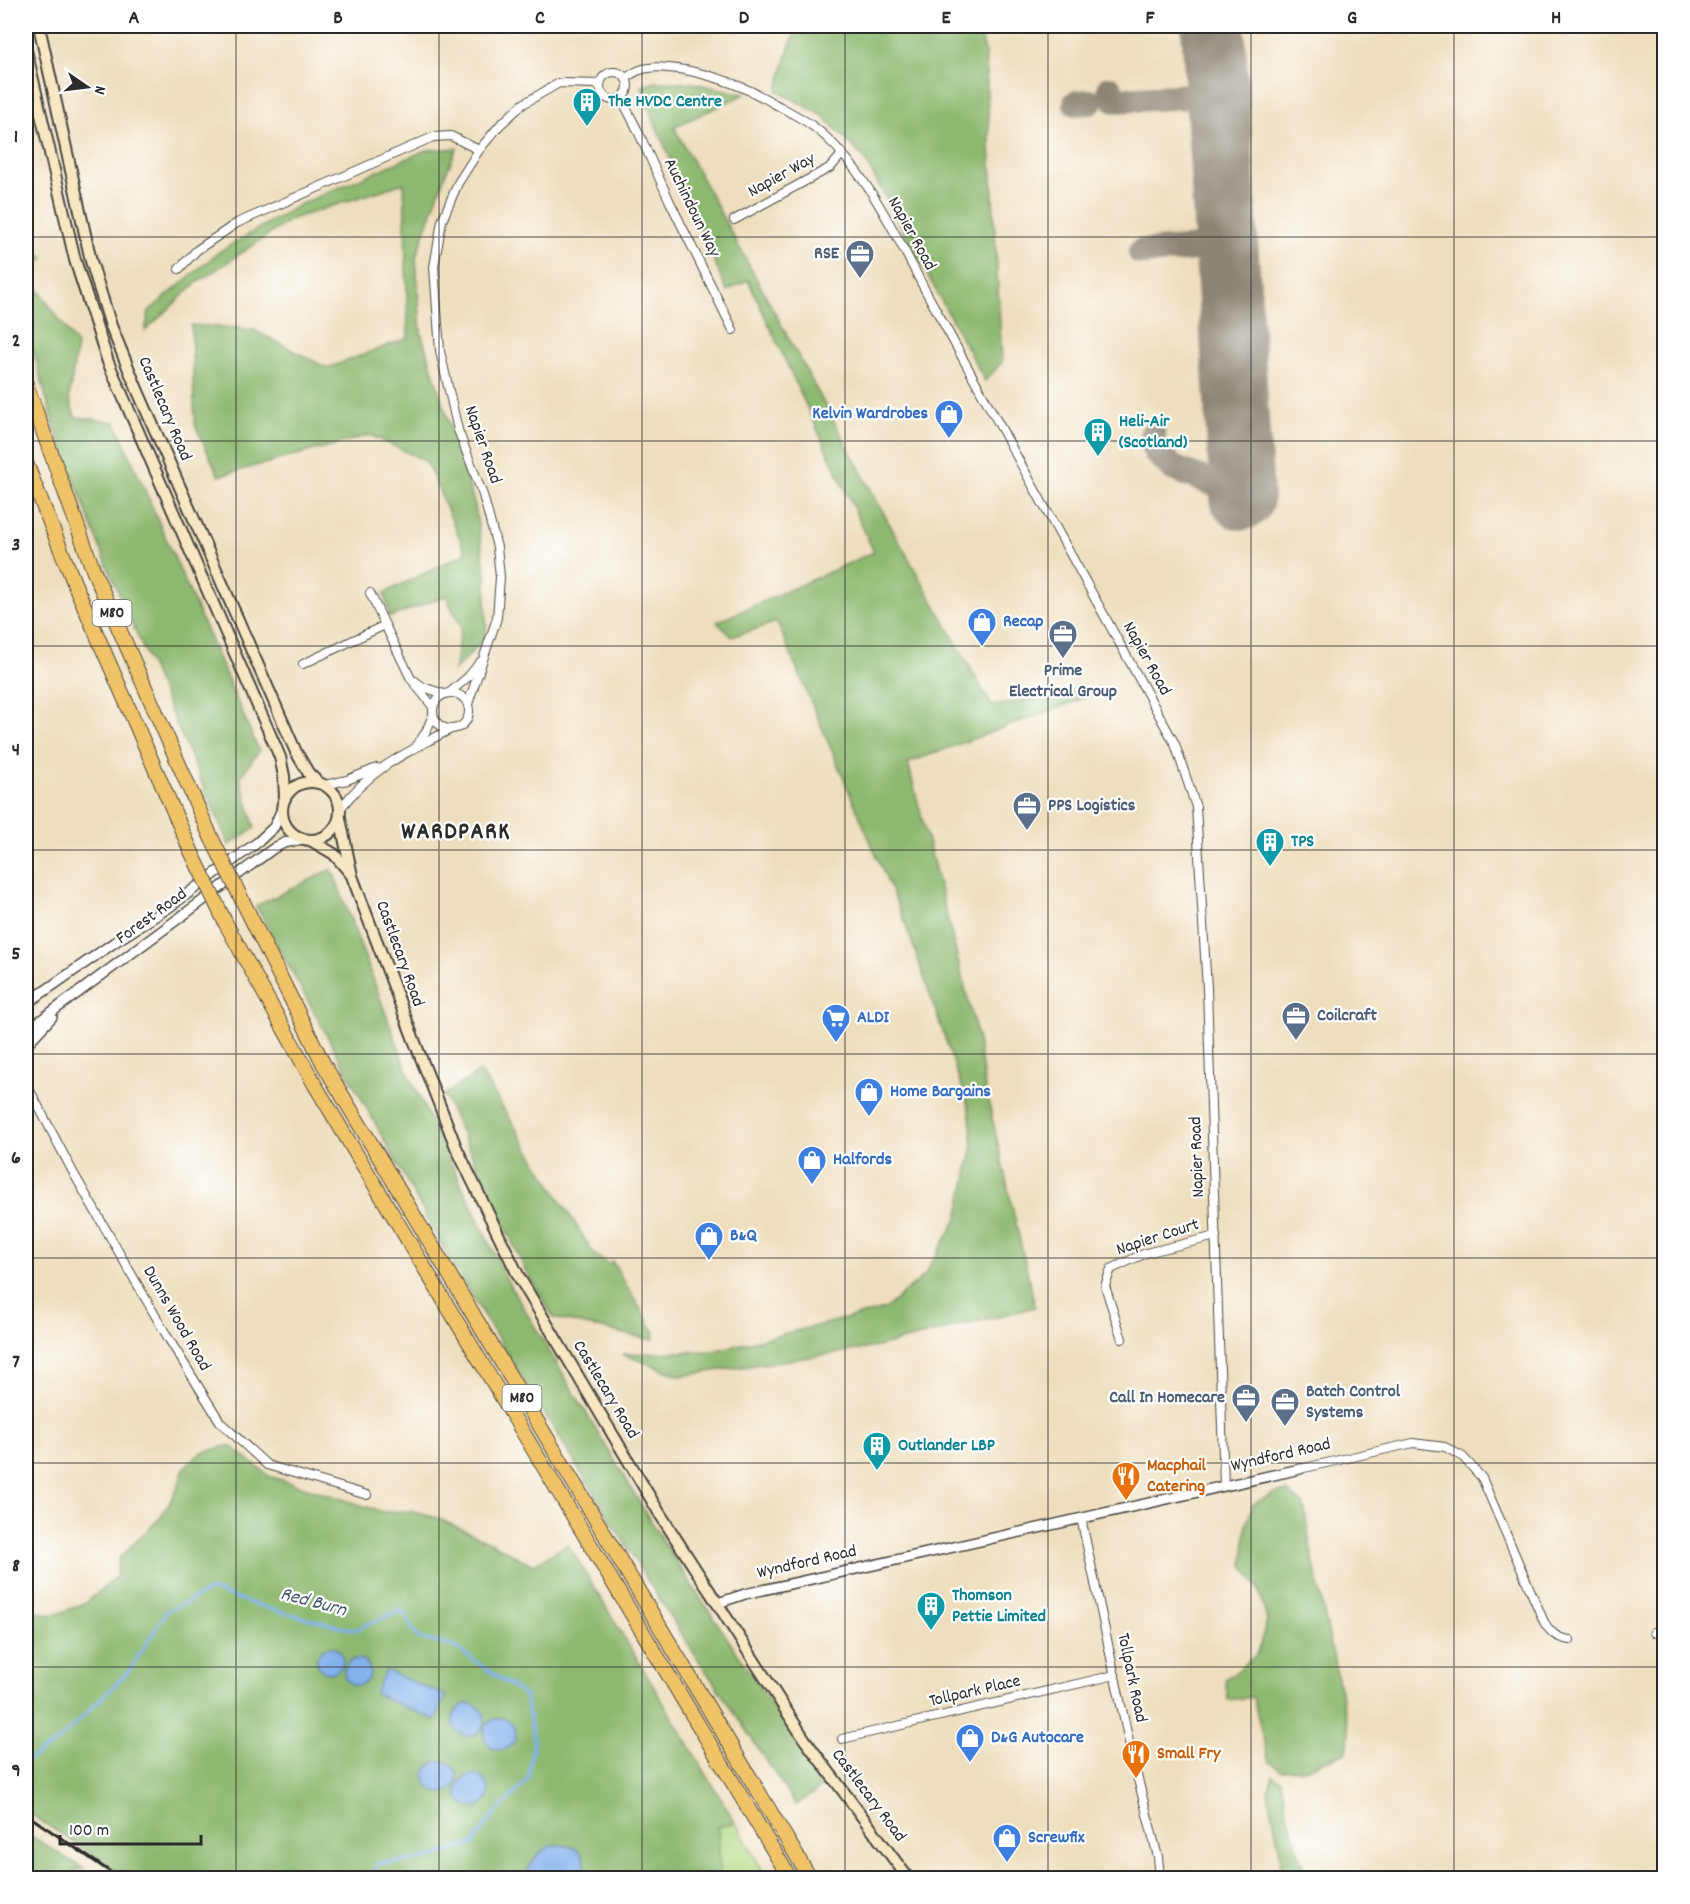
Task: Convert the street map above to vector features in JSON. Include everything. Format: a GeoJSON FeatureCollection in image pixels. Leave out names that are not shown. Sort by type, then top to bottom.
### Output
{"type":"FeatureCollection","features":[{"type":"Feature","properties":{"kind":"highway","name":"M80"},"geometry":{"type":"LineString","coordinates":[[26,384],[94,572],[211,837],[324,1065],[810,1878]]}},
{"type":"Feature","properties":{"kind":"highway","name":"M80"},"geometry":{"type":"LineString","coordinates":[[26,463],[75,585],[191,851],[226,924],[321,1095],[790,1878]]}},
{"type":"Feature","properties":{"kind":"main road","name":"Castlecary Road"},"geometry":{"type":"LineString","coordinates":[[39,26],[91,261],[111,326],[141,400],[296,752],[309,774],[322,784]]}},
{"type":"Feature","properties":{"kind":"main road","name":"Castlecary Road"},"geometry":{"type":"LineString","coordinates":[[26,50],[75,260],[101,345],[280,757],[284,776],[283,803]]}},
{"type":"Feature","properties":{"kind":"main road"},"geometry":{"type":"LineString","coordinates":[[302,783],[322,784],[337,797],[340,814],[332,832],[321,839],[307,840],[293,834],[287,828],[284,821],[283,803],[290,790],[302,783]]}},
{"type":"Feature","properties":{"kind":"main road","name":"Castlecary Road"},"geometry":{"type":"LineString","coordinates":[[340,814],[352,876],[451,1135],[519,1277],[660,1514],[805,1740],[908,1878]]}},
{"type":"Feature","properties":{"kind":"main road","name":"Castlecary Road"},"geometry":{"type":"LineString","coordinates":[[307,840],[334,854],[352,876]]}},
{"type":"Feature","properties":{"kind":"street","name":"Napier Road"},"geometry":{"type":"LineString","coordinates":[[468,704],[497,618],[500,577],[497,547],[483,495],[458,430],[440,351],[434,267],[442,221],[458,183],[479,150],[500,125],[523,104],[559,83],[600,84],[604,77],[611,73],[620,74],[626,79],[634,71],[652,67],[671,68],[721,79],[761,95],[815,128],[842,154],[868,188],[1175,744],[1196,807],[1207,989],[1224,1486]]}},
{"type":"Feature","properties":{"kind":"street"},"geometry":{"type":"LineString","coordinates":[[600,84],[602,93],[612,100],[621,98],[627,88],[626,79]]}},
{"type":"Feature","properties":{"kind":"street","name":"Auchindoun Way"},"geometry":{"type":"LineString","coordinates":[[621,98],[734,330]]}},
{"type":"Feature","properties":{"kind":"street"},"geometry":{"type":"LineString","coordinates":[[179,269],[197,250],[237,223],[433,137],[451,136],[479,150]]}},
{"type":"Feature","properties":{"kind":"street","name":"Napier Way"},"geometry":{"type":"LineString","coordinates":[[734,220],[831,167],[842,154]]}},
{"type":"Feature","properties":{"kind":"street"},"geometry":{"type":"LineString","coordinates":[[370,593],[411,679],[433,711],[440,726],[451,729]]}},
{"type":"Feature","properties":{"kind":"street"},"geometry":{"type":"LineString","coordinates":[[303,664],[385,625]]}},
{"type":"Feature","properties":{"kind":"street","name":"Napier Road"},"geometry":{"type":"LineString","coordinates":[[446,694],[475,669],[487,651]]}},
{"type":"Feature","properties":{"kind":"street"},"geometry":{"type":"LineString","coordinates":[[340,814],[357,788],[384,766],[416,746],[466,721],[469,714],[468,704],[458,694],[446,694],[423,687],[411,679]]}},
{"type":"Feature","properties":{"kind":"street"},"geometry":{"type":"LineString","coordinates":[[416,746],[426,732],[437,699],[446,694]]}},
{"type":"Feature","properties":{"kind":"street"},"geometry":{"type":"LineString","coordinates":[[322,784],[347,780],[384,766]]}},
{"type":"Feature","properties":{"kind":"street","name":"Forest Road"},"geometry":{"type":"LineString","coordinates":[[26,1004],[168,908],[258,842],[274,827],[283,803]]}},
{"type":"Feature","properties":{"kind":"street","name":"Forest Road"},"geometry":{"type":"LineString","coordinates":[[27,1029],[274,848],[284,843],[307,840]]}},
{"type":"Feature","properties":{"kind":"street"},"geometry":{"type":"LineString","coordinates":[[26,996],[61,980]]}},
{"type":"Feature","properties":{"kind":"street"},"geometry":{"type":"LineString","coordinates":[[26,1046],[70,998]]}},
{"type":"Feature","properties":{"kind":"street","name":"Dunns Wood Road"},"geometry":{"type":"LineString","coordinates":[[26,1083],[74,1174],[167,1336],[221,1423],[267,1465],[366,1495]]}},
{"type":"Feature","properties":{"kind":"street","name":"Napier Court"},"geometry":{"type":"LineString","coordinates":[[1122,1339],[1105,1286],[1111,1269],[1146,1253],[1216,1236]]}},
{"type":"Feature","properties":{"kind":"street","name":"Wyndford Road"},"geometry":{"type":"LineString","coordinates":[[718,1603],[745,1594],[1413,1443],[1445,1447],[1463,1457],[1482,1478],[1544,1622],[1552,1634],[1561,1639],[1570,1640]]}},
{"type":"Feature","properties":{"kind":"street","name":"Tollpark Road"},"geometry":{"type":"LineString","coordinates":[[1081,1518],[1132,1756],[1158,1857],[1160,1878]]}},
{"type":"Feature","properties":{"kind":"street"},"geometry":{"type":"LineString","coordinates":[[1654,1632],[1665,1630]]}},
{"type":"Feature","properties":{"kind":"street","name":"Tollpark Place"},"geometry":{"type":"LineString","coordinates":[[842,1739],[1115,1676]]}},
{"type":"Feature","properties":{"kind":"green space"},"geometry":{"type":"Polygon","coordinates":[[[798,26],[979,26],[985,52],[1002,362],[985,381],[864,158],[822,115],[777,91],[789,48],[798,26]]]}},
{"type":"Feature","properties":{"kind":"green space"},"geometry":{"type":"Polygon","coordinates":[[[656,82],[693,83],[745,94],[674,127],[896,536],[992,706],[1086,688],[1092,695],[908,763],[977,1035],[985,1087],[1035,1307],[877,1347],[680,1376],[622,1354],[713,1351],[885,1309],[924,1276],[958,1218],[973,1145],[969,1108],[906,925],[777,622],[732,637],[717,622],[874,552],[748,280],[727,291],[645,100],[642,86],[656,82]]]}},
{"type":"Feature","properties":{"kind":"green space"},"geometry":{"type":"Polygon","coordinates":[[[457,148],[416,257],[421,333],[475,506],[486,574],[486,637],[454,671],[461,627],[446,596],[390,617],[384,593],[466,553],[426,461],[370,435],[219,476],[195,425],[191,325],[252,329],[327,368],[408,338],[404,183],[292,219],[195,284],[145,331],[149,311],[220,251],[301,204],[426,150],[457,148]]]}},
{"type":"Feature","properties":{"kind":"green space"},"geometry":{"type":"Polygon","coordinates":[[[26,252],[45,257],[27,274],[77,345],[69,398],[75,417],[115,422],[259,751],[240,777],[255,828],[229,845],[108,568],[55,429],[26,325],[26,252]]]}},
{"type":"Feature","properties":{"kind":"green space"},"geometry":{"type":"Polygon","coordinates":[[[332,869],[408,1073],[508,1282],[662,1540],[825,1785],[796,1805],[676,1626],[455,1269],[256,906],[332,869]]]}},
{"type":"Feature","properties":{"kind":"green space"},"geometry":{"type":"Polygon","coordinates":[[[480,1071],[594,1254],[610,1265],[612,1261],[655,1333],[653,1340],[554,1318],[526,1272],[444,1095],[480,1071]]]}},
{"type":"Feature","properties":{"kind":"green space"},"geometry":{"type":"Polygon","coordinates":[[[230,1445],[269,1476],[383,1512],[409,1511],[437,1518],[533,1565],[568,1544],[735,1822],[718,1827],[720,1878],[140,1878],[114,1869],[26,1811],[26,1610],[55,1615],[86,1603],[116,1577],[119,1558],[161,1517],[178,1488],[183,1470],[190,1462],[203,1452],[230,1445]]]}},
{"type":"Feature","properties":{"kind":"green space"},"geometry":{"type":"Polygon","coordinates":[[[1287,1491],[1304,1505],[1310,1545],[1349,1732],[1347,1752],[1305,1769],[1281,1770],[1269,1762],[1253,1697],[1228,1700],[1225,1679],[1258,1653],[1267,1620],[1259,1590],[1243,1565],[1246,1525],[1253,1504],[1273,1494],[1287,1491]]]}},
{"type":"Feature","properties":{"kind":"green space"},"geometry":{"type":"Polygon","coordinates":[[[1273,1775],[1281,1780],[1285,1804],[1306,1878],[1279,1878],[1281,1858],[1268,1791],[1273,1775]]]}},
{"type":"Feature","properties":{"kind":"green space"},"geometry":{"type":"Polygon","coordinates":[[[735,1822],[767,1878],[720,1878],[718,1827],[735,1822]]]}},
{"type":"Feature","properties":{"kind":"green space"},"geometry":{"type":"Polygon","coordinates":[[[26,1833],[84,1869],[50,1878],[26,1878],[26,1833]]]}},
{"type":"Feature","properties":{"kind":"water"},"geometry":{"type":"Polygon","coordinates":[[[330,1647],[339,1651],[343,1660],[339,1669],[330,1673],[321,1669],[317,1660],[321,1651],[330,1647]]]}},
{"type":"Feature","properties":{"kind":"water"},"geometry":{"type":"Polygon","coordinates":[[[357,1659],[366,1663],[370,1672],[366,1681],[357,1685],[348,1681],[344,1672],[348,1663],[357,1659]]]}},
{"type":"Feature","properties":{"kind":"water"},"geometry":{"type":"Polygon","coordinates":[[[385,1670],[446,1696],[435,1720],[375,1694],[385,1670]]]}},
{"type":"Feature","properties":{"kind":"water"},"geometry":{"type":"Polygon","coordinates":[[[469,1704],[480,1709],[485,1720],[480,1731],[469,1736],[458,1731],[453,1720],[458,1709],[469,1704]]]}},
{"type":"Feature","properties":{"kind":"water"},"geometry":{"type":"Polygon","coordinates":[[[500,1718],[511,1723],[516,1734],[511,1745],[500,1750],[489,1745],[484,1734],[489,1723],[500,1718]]]}},
{"type":"Feature","properties":{"kind":"water"},"geometry":{"type":"Polygon","coordinates":[[[441,1761],[453,1765],[457,1777],[453,1789],[441,1793],[429,1789],[425,1777],[429,1765],[441,1761]]]}},
{"type":"Feature","properties":{"kind":"water"},"geometry":{"type":"Polygon","coordinates":[[[473,1775],[484,1780],[489,1791],[484,1802],[473,1807],[462,1802],[457,1791],[462,1780],[473,1775]]]}},
{"type":"Feature","properties":{"kind":"water"},"geometry":{"type":"Polygon","coordinates":[[[552,1845],[568,1846],[583,1855],[585,1869],[583,1878],[523,1878],[537,1855],[552,1845]]]}},
{"type":"Feature","properties":{"kind":"waterway","name":"Red Burn"},"geometry":{"type":"LineString","coordinates":[[26,1761],[56,1743],[129,1671],[167,1611],[211,1590],[270,1609],[354,1630],[402,1610],[418,1638],[455,1647],[525,1696],[534,1739],[528,1779],[490,1820],[473,1844],[424,1859],[376,1864],[372,1878]]}},
{"type":"Feature","properties":{"kind":"taxiway"},"geometry":{"type":"LineString","coordinates":[[1110,89],[1115,100],[1217,95]]}},
{"type":"Feature","properties":{"kind":"taxiway"},"geometry":{"type":"LineString","coordinates":[[1076,103],[1090,102]]}},
{"type":"Feature","properties":{"kind":"taxiway"},"geometry":{"type":"LineString","coordinates":[[1141,252],[1227,246]]}},
{"type":"Feature","properties":{"kind":"taxiway"},"geometry":{"type":"LineString","coordinates":[[1153,434],[1153,446],[1156,452],[1173,468],[1218,485],[1241,483]]}},
{"type":"Feature","properties":{"kind":"runway"},"geometry":{"type":"LineString","coordinates":[[1213,26],[1242,498]]}},
{"type":"Feature","properties":{"kind":"railway"},"geometry":{"type":"LineString","coordinates":[[26,1814],[119,1878]]}},
{"type":"Feature","properties":{"kind":"place","name":"The HVDC Centre"},"geometry":{"type":"Point","coordinates":[587,128]}},
{"type":"Feature","properties":{"kind":"place","name":"RSE"},"geometry":{"type":"Point","coordinates":[860,280]}},
{"type":"Feature","properties":{"kind":"place","name":"Kelvin Wardrobes"},"geometry":{"type":"Point","coordinates":[949,440]}},
{"type":"Feature","properties":{"kind":"place","name":"Heli-Air (Scotland)"},"geometry":{"type":"Point","coordinates":[1098,458]}},
{"type":"Feature","properties":{"kind":"place","name":"Recap"},"geometry":{"type":"Point","coordinates":[982,648]}},
{"type":"Feature","properties":{"kind":"place","name":"Prime Electrical Group"},"geometry":{"type":"Point","coordinates":[1063,660]}},
{"type":"Feature","properties":{"kind":"place","name":"PPS Logistics"},"geometry":{"type":"Point","coordinates":[1027,832]}},
{"type":"Feature","properties":{"kind":"place","name":"TPS"},"geometry":{"type":"Point","coordinates":[1270,868]}},
{"type":"Feature","properties":{"kind":"place","name":"Coilcraft"},"geometry":{"type":"Point","coordinates":[1296,1042]}},
{"type":"Feature","properties":{"kind":"place","name":"ALDI"},"geometry":{"type":"Point","coordinates":[836,1044]}},
{"type":"Feature","properties":{"kind":"place","name":"Home Bargains"},"geometry":{"type":"Point","coordinates":[869,1118]}},
{"type":"Feature","properties":{"kind":"place","name":"Halfords"},"geometry":{"type":"Point","coordinates":[812,1186]}},
{"type":"Feature","properties":{"kind":"place","name":"B&Q"},"geometry":{"type":"Point","coordinates":[709,1262]}},
{"type":"Feature","properties":{"kind":"place","name":"Call In Homecare"},"geometry":{"type":"Point","coordinates":[1246,1424]}},
{"type":"Feature","properties":{"kind":"place","name":"Batch Control Systems"},"geometry":{"type":"Point","coordinates":[1285,1428]}},
{"type":"Feature","properties":{"kind":"place","name":"Outlander LBP"},"geometry":{"type":"Point","coordinates":[877,1472]}},
{"type":"Feature","properties":{"kind":"place","name":"Macphail Catering"},"geometry":{"type":"Point","coordinates":[1126,1502]}},
{"type":"Feature","properties":{"kind":"place","name":"Thomson Pettie Limited"},"geometry":{"type":"Point","coordinates":[931,1632]}},
{"type":"Feature","properties":{"kind":"place","name":"D&G Autocare"},"geometry":{"type":"Point","coordinates":[970,1764]}},
{"type":"Feature","properties":{"kind":"place","name":"Small Fry"},"geometry":{"type":"Point","coordinates":[1136,1780]}},
{"type":"Feature","properties":{"kind":"place","name":"Screwfix"},"geometry":{"type":"Point","coordinates":[1007,1864]}},
{"type":"Feature","properties":{"kind":"district","name":"WARDPARK"},"geometry":{"type":"Point","coordinates":[456,833]}}]}
